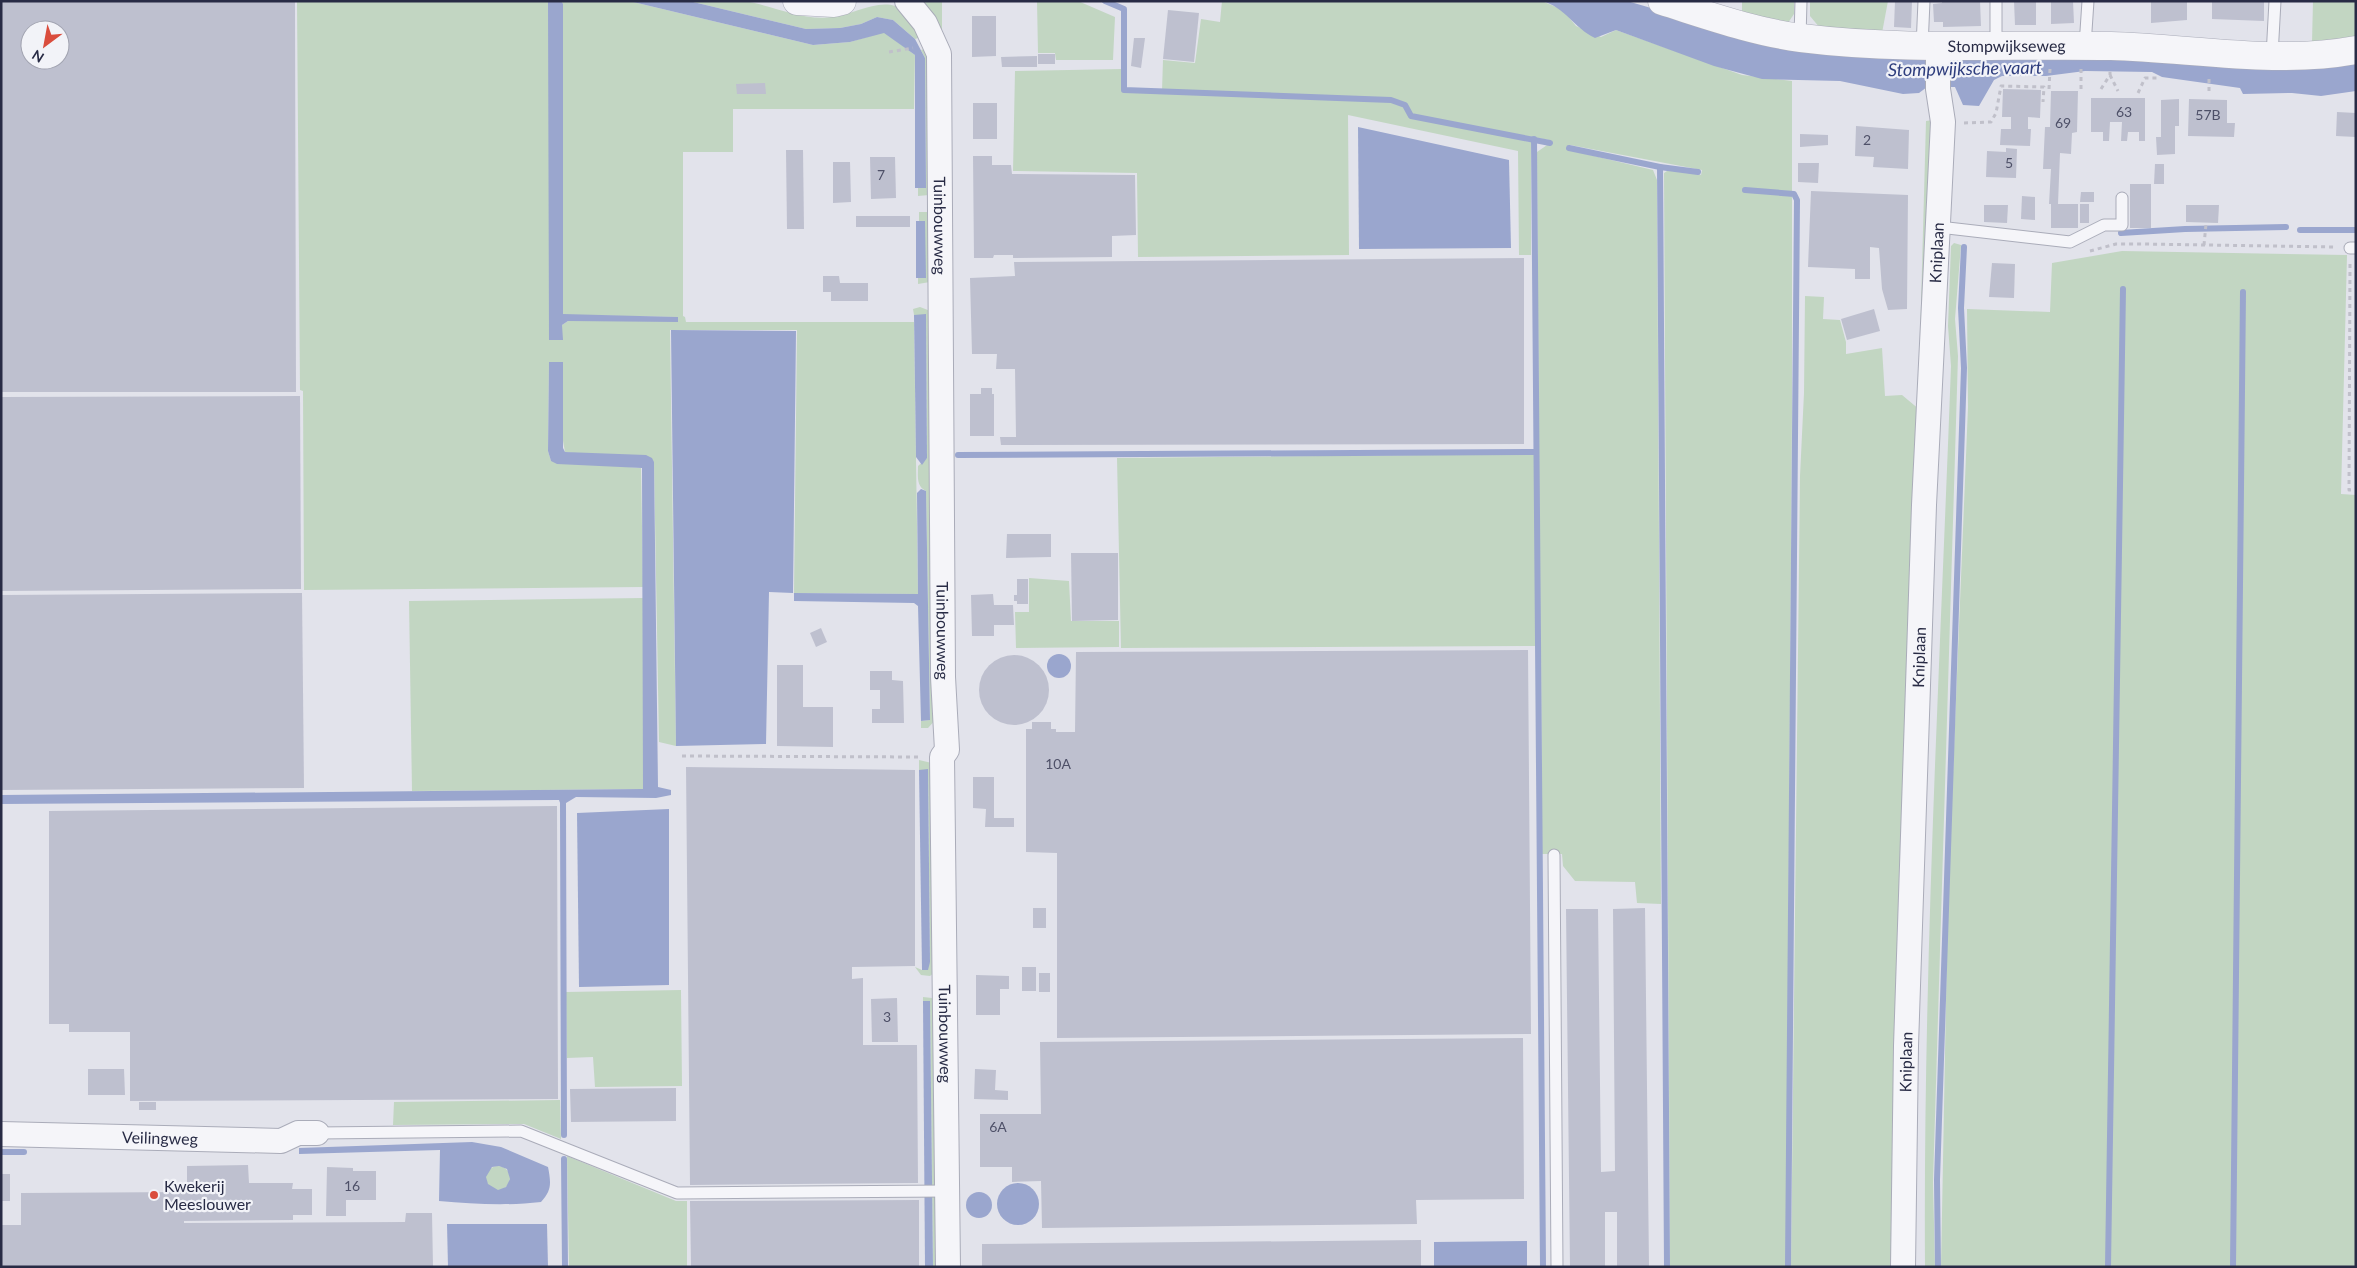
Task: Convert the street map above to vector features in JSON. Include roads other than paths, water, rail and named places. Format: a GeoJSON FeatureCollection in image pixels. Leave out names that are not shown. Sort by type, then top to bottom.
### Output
{"type":"FeatureCollection","features":[{"type":"Feature","properties":{"kind":"street"},"geometry":{"type":"LineString","coordinates":[[797,1],[834,3],[842,1]]}},
{"type":"Feature","properties":{"kind":"street","name":"Tuinbouwweg"},"geometry":{"type":"LineString","coordinates":[[907,1],[925,23],[939,54],[943,677],[947,750],[942,757],[941,1191],[948,1267]]}},
{"type":"Feature","properties":{"kind":"street","name":"Stompwijkseweg"},"geometry":{"type":"LineString","coordinates":[[1662,1],[1736,24],[1800,38],[1933,53],[1996,47],[2086,46],[2158,48],[2272,56],[2356,50]]}},
{"type":"Feature","properties":{"kind":"street","name":"Kniplaan"},"geometry":{"type":"LineString","coordinates":[[1902,1267],[1906,1046],[1924,514],[1943,122],[1933,53]]}},
{"type":"Feature","properties":{"kind":"street","name":"Veilingweg"},"geometry":{"type":"LineString","coordinates":[[1,1134],[281,1141],[298,1133],[317,1133]]}},
{"type":"Feature","properties":{"kind":"lane"},"geometry":{"type":"LineString","coordinates":[[1800,38],[1801,1]]}},
{"type":"Feature","properties":{"kind":"lane"},"geometry":{"type":"LineString","coordinates":[[1924,1],[1933,53]]}},
{"type":"Feature","properties":{"kind":"lane"},"geometry":{"type":"LineString","coordinates":[[1996,1],[1996,47]]}},
{"type":"Feature","properties":{"kind":"lane"},"geometry":{"type":"LineString","coordinates":[[2086,46],[2088,1]]}},
{"type":"Feature","properties":{"kind":"lane"},"geometry":{"type":"LineString","coordinates":[[2272,56],[2275,1]]}},
{"type":"Feature","properties":{"kind":"lane"},"geometry":{"type":"LineString","coordinates":[[1938,227],[2070,242],[2104,225],[2122,225],[2122,198]]}},
{"type":"Feature","properties":{"kind":"lane"},"geometry":{"type":"LineString","coordinates":[[1554,855],[1557,1267]]}},
{"type":"Feature","properties":{"kind":"lane"},"geometry":{"type":"LineString","coordinates":[[317,1133],[521,1130],[677,1193],[941,1191]]}},
{"type":"Feature","properties":{"kind":"water"},"geometry":{"type":"Polygon","coordinates":[[[548,1],[561,1],[563,4],[563,314],[678,317],[678,322],[568,321],[562,325],[563,340],[549,340],[548,1]]]}},
{"type":"Feature","properties":{"kind":"water"},"geometry":{"type":"Polygon","coordinates":[[[629,1],[689,1],[806,29],[840,28],[861,24],[877,17],[893,20],[915,39],[925,58],[926,188],[915,188],[915,55],[884,33],[850,42],[813,45],[629,1]]]}},
{"type":"Feature","properties":{"kind":"water","name":"Stompwijksche vaart"},"geometry":{"type":"Polygon","coordinates":[[[1542,1],[1627,1],[1761,40],[1926,59],[1947,66],[1954,60],[2356,59],[2356,91],[2321,96],[2292,93],[2243,94],[2240,88],[2162,77],[2152,72],[2085,71],[2046,76],[2002,76],[1994,80],[1979,106],[1963,105],[1955,87],[1927,87],[1919,93],[1903,94],[1840,81],[1762,79],[1714,66],[1616,30],[1595,38],[1581,29],[1557,8],[1542,1]]]}},
{"type":"Feature","properties":{"kind":"water"},"geometry":{"type":"Polygon","coordinates":[[[1358,127],[1509,160],[1511,248],[1359,249],[1358,127]]]}},
{"type":"Feature","properties":{"kind":"water"},"geometry":{"type":"Polygon","coordinates":[[[916,221],[925,221],[926,278],[916,278],[916,221]]]}},
{"type":"Feature","properties":{"kind":"water"},"geometry":{"type":"Polygon","coordinates":[[[926,314],[927,458],[922,465],[916,457],[914,315],[926,314]]]}},
{"type":"Feature","properties":{"kind":"water"},"geometry":{"type":"Polygon","coordinates":[[[671,330],[796,331],[793,593],[769,592],[766,744],[676,746],[671,330]]]}},
{"type":"Feature","properties":{"kind":"water"},"geometry":{"type":"Polygon","coordinates":[[[549,362],[563,362],[563,448],[565,452],[646,455],[652,458],[654,462],[658,787],[671,790],[671,795],[656,798],[576,797],[566,803],[563,811],[559,800],[1,804],[1,795],[643,789],[642,468],[557,464],[551,461],[548,451],[549,362]]]}},
{"type":"Feature","properties":{"kind":"water"},"geometry":{"type":"Polygon","coordinates":[[[921,489],[926,491],[930,720],[921,721],[918,606],[914,603],[794,601],[794,593],[918,594],[917,493],[921,489]]]}},
{"type":"Feature","properties":{"kind":"water"},"geometry":{"type":"Polygon","coordinates":[[[1059,654],[1064,655],[1070,661],[1070,671],[1064,677],[1059,678],[1054,677],[1048,671],[1047,666],[1048,661],[1054,655],[1059,654]]]}},
{"type":"Feature","properties":{"kind":"water"},"geometry":{"type":"Polygon","coordinates":[[[928,769],[930,962],[928,970],[922,970],[919,770],[928,769]]]}},
{"type":"Feature","properties":{"kind":"water"},"geometry":{"type":"Polygon","coordinates":[[[669,809],[669,985],[579,987],[577,813],[669,809]]]}},
{"type":"Feature","properties":{"kind":"water"},"geometry":{"type":"Polygon","coordinates":[[[923,1001],[930,1001],[933,1267],[925,1267],[923,1001]]]}},
{"type":"Feature","properties":{"kind":"water"},"geometry":{"type":"Polygon","coordinates":[[[472,1142],[501,1147],[548,1167],[550,1186],[541,1202],[490,1204],[439,1201],[440,1150],[299,1154],[299,1148],[472,1142]],[[499,1166],[492,1167],[486,1177],[488,1184],[498,1190],[506,1187],[510,1179],[507,1169],[499,1166]]]}},
{"type":"Feature","properties":{"kind":"water"},"geometry":{"type":"Polygon","coordinates":[[[1022,1183],[1030,1186],[1036,1192],[1039,1204],[1036,1216],[1030,1222],[1014,1225],[1006,1222],[1000,1216],[997,1200],[1000,1192],[1006,1186],[1022,1183]]]}},
{"type":"Feature","properties":{"kind":"water"},"geometry":{"type":"Polygon","coordinates":[[[979,1192],[989,1195],[992,1205],[989,1215],[979,1218],[969,1215],[966,1205],[969,1195],[979,1192]]]}},
{"type":"Feature","properties":{"kind":"water"},"geometry":{"type":"Polygon","coordinates":[[[447,1224],[547,1224],[548,1267],[448,1267],[447,1224]]]}},
{"type":"Feature","properties":{"kind":"water"},"geometry":{"type":"Polygon","coordinates":[[[1527,1241],[1527,1267],[1434,1267],[1434,1242],[1527,1241]]]}},
{"type":"Feature","properties":{"kind":"waterway"},"geometry":{"type":"LineString","coordinates":[[1105,1],[1124,9],[1124,90],[1391,100],[1405,105],[1411,116],[1550,143]]}},
{"type":"Feature","properties":{"kind":"waterway"},"geometry":{"type":"LineString","coordinates":[[1534,139],[1543,1267]]}},
{"type":"Feature","properties":{"kind":"waterway"},"geometry":{"type":"LineString","coordinates":[[1569,148],[1660,167],[1698,172]]}},
{"type":"Feature","properties":{"kind":"waterway"},"geometry":{"type":"LineString","coordinates":[[1660,167],[1667,1267]]}},
{"type":"Feature","properties":{"kind":"waterway"},"geometry":{"type":"LineString","coordinates":[[1745,190],[1794,194],[1797,200],[1788,1267]]}},
{"type":"Feature","properties":{"kind":"waterway"},"geometry":{"type":"LineString","coordinates":[[2121,233],[2185,229],[2286,227]]}},
{"type":"Feature","properties":{"kind":"waterway"},"geometry":{"type":"LineString","coordinates":[[2300,230],[2356,230]]}},
{"type":"Feature","properties":{"kind":"waterway"},"geometry":{"type":"LineString","coordinates":[[1938,1267],[1937,1180],[1964,368],[1961,308],[1964,247]]}},
{"type":"Feature","properties":{"kind":"waterway"},"geometry":{"type":"LineString","coordinates":[[2108,1267],[2123,289]]}},
{"type":"Feature","properties":{"kind":"waterway"},"geometry":{"type":"LineString","coordinates":[[2233,1267],[2243,292]]}},
{"type":"Feature","properties":{"kind":"waterway"},"geometry":{"type":"LineString","coordinates":[[958,455],[1536,452]]}},
{"type":"Feature","properties":{"kind":"waterway"},"geometry":{"type":"LineString","coordinates":[[563,804],[564,1135]]}},
{"type":"Feature","properties":{"kind":"waterway"},"geometry":{"type":"LineString","coordinates":[[1,1152],[24,1152]]}},
{"type":"Feature","properties":{"kind":"waterway"},"geometry":{"type":"LineString","coordinates":[[564,1159],[565,1267]]}},
{"type":"Feature","properties":{"kind":"place","name":"Kwekerij Meeslouwer"},"geometry":{"type":"Point","coordinates":[154,1195]}}]}
